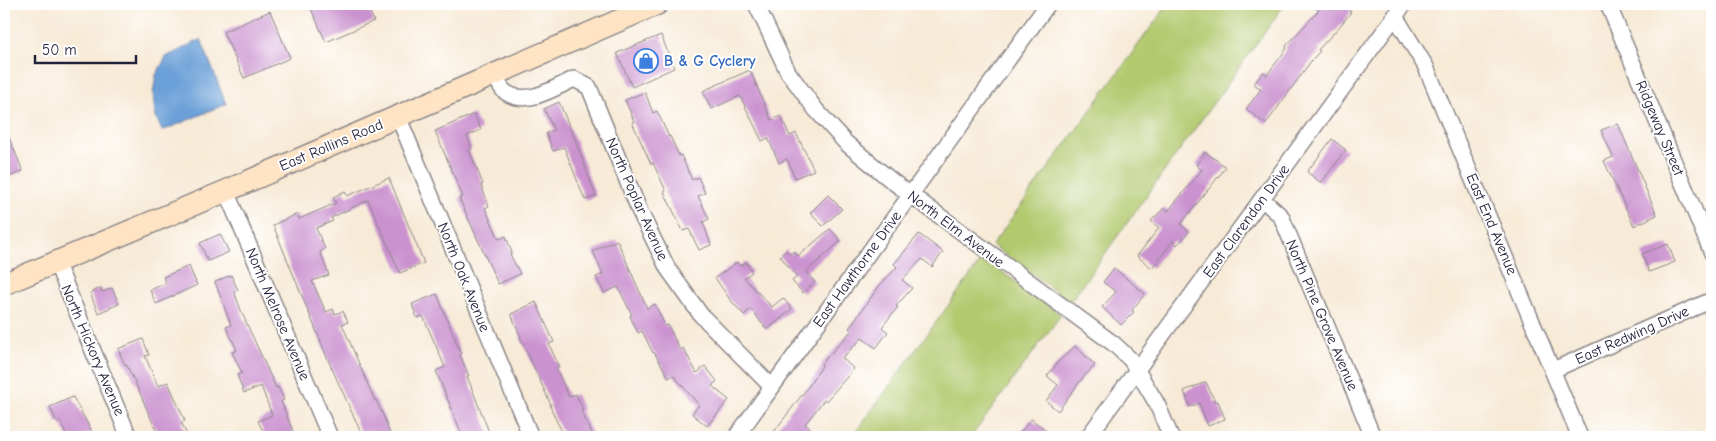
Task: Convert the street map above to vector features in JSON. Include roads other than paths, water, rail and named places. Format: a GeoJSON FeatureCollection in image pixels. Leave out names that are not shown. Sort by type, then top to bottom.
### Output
{"type":"FeatureCollection","features":[{"type":"Feature","properties":{"kind":"main road","name":"East Rollins Road"},"geometry":{"type":"LineString","coordinates":[[4,284],[226,191],[494,74],[625,10],[657,4]]}},
{"type":"Feature","properties":{"kind":"street","name":"North Elm Avenue"},"geometry":{"type":"LineString","coordinates":[[756,4],[788,72],[816,110],[846,143],[910,194],[1114,344],[1131,360],[1157,404],[1171,437]]}},
{"type":"Feature","properties":{"kind":"street","name":"East Hawthorne Drive"},"geometry":{"type":"LineString","coordinates":[[736,437],[1048,4]]}},
{"type":"Feature","properties":{"kind":"street","name":"East Clarendon Drive"},"geometry":{"type":"LineString","coordinates":[[1088,437],[1404,4]]}},
{"type":"Feature","properties":{"kind":"street","name":"Ridgeway Street"},"geometry":{"type":"LineString","coordinates":[[1608,4],[1712,253]]}},
{"type":"Feature","properties":{"kind":"street","name":"East End Avenue"},"geometry":{"type":"LineString","coordinates":[[1394,16],[1426,67],[1580,437]]}},
{"type":"Feature","properties":{"kind":"street","name":"North Poplar Avenue"},"geometry":{"type":"LineString","coordinates":[[494,74],[503,90],[516,97],[530,98],[574,79],[589,87],[640,212],[668,269],[701,315],[772,387]]}},
{"type":"Feature","properties":{"kind":"street","name":"North Oak Avenue"},"geometry":{"type":"LineString","coordinates":[[398,116],[532,437]]}},
{"type":"Feature","properties":{"kind":"street","name":"North Melrose Avenue"},"geometry":{"type":"LineString","coordinates":[[226,191],[330,437]]}},
{"type":"Feature","properties":{"kind":"street","name":"North Pine Grove Avenue"},"geometry":{"type":"LineString","coordinates":[[1262,199],[1281,216],[1373,437]]}},
{"type":"Feature","properties":{"kind":"street","name":"North Hickory Avenue"},"geometry":{"type":"LineString","coordinates":[[56,262],[129,437]]}},
{"type":"Feature","properties":{"kind":"street","name":"East Redwing Drive"},"geometry":{"type":"LineString","coordinates":[[1553,370],[1712,300]]}},
{"type":"Feature","properties":{"kind":"water"},"geometry":{"type":"Polygon","coordinates":[[[201,39],[226,104],[162,131],[155,115],[153,93],[156,75],[166,57],[201,39]]]}},
{"type":"Feature","properties":{"kind":"place","name":"B & G Cyclery"},"geometry":{"type":"Point","coordinates":[646,61]}}]}
